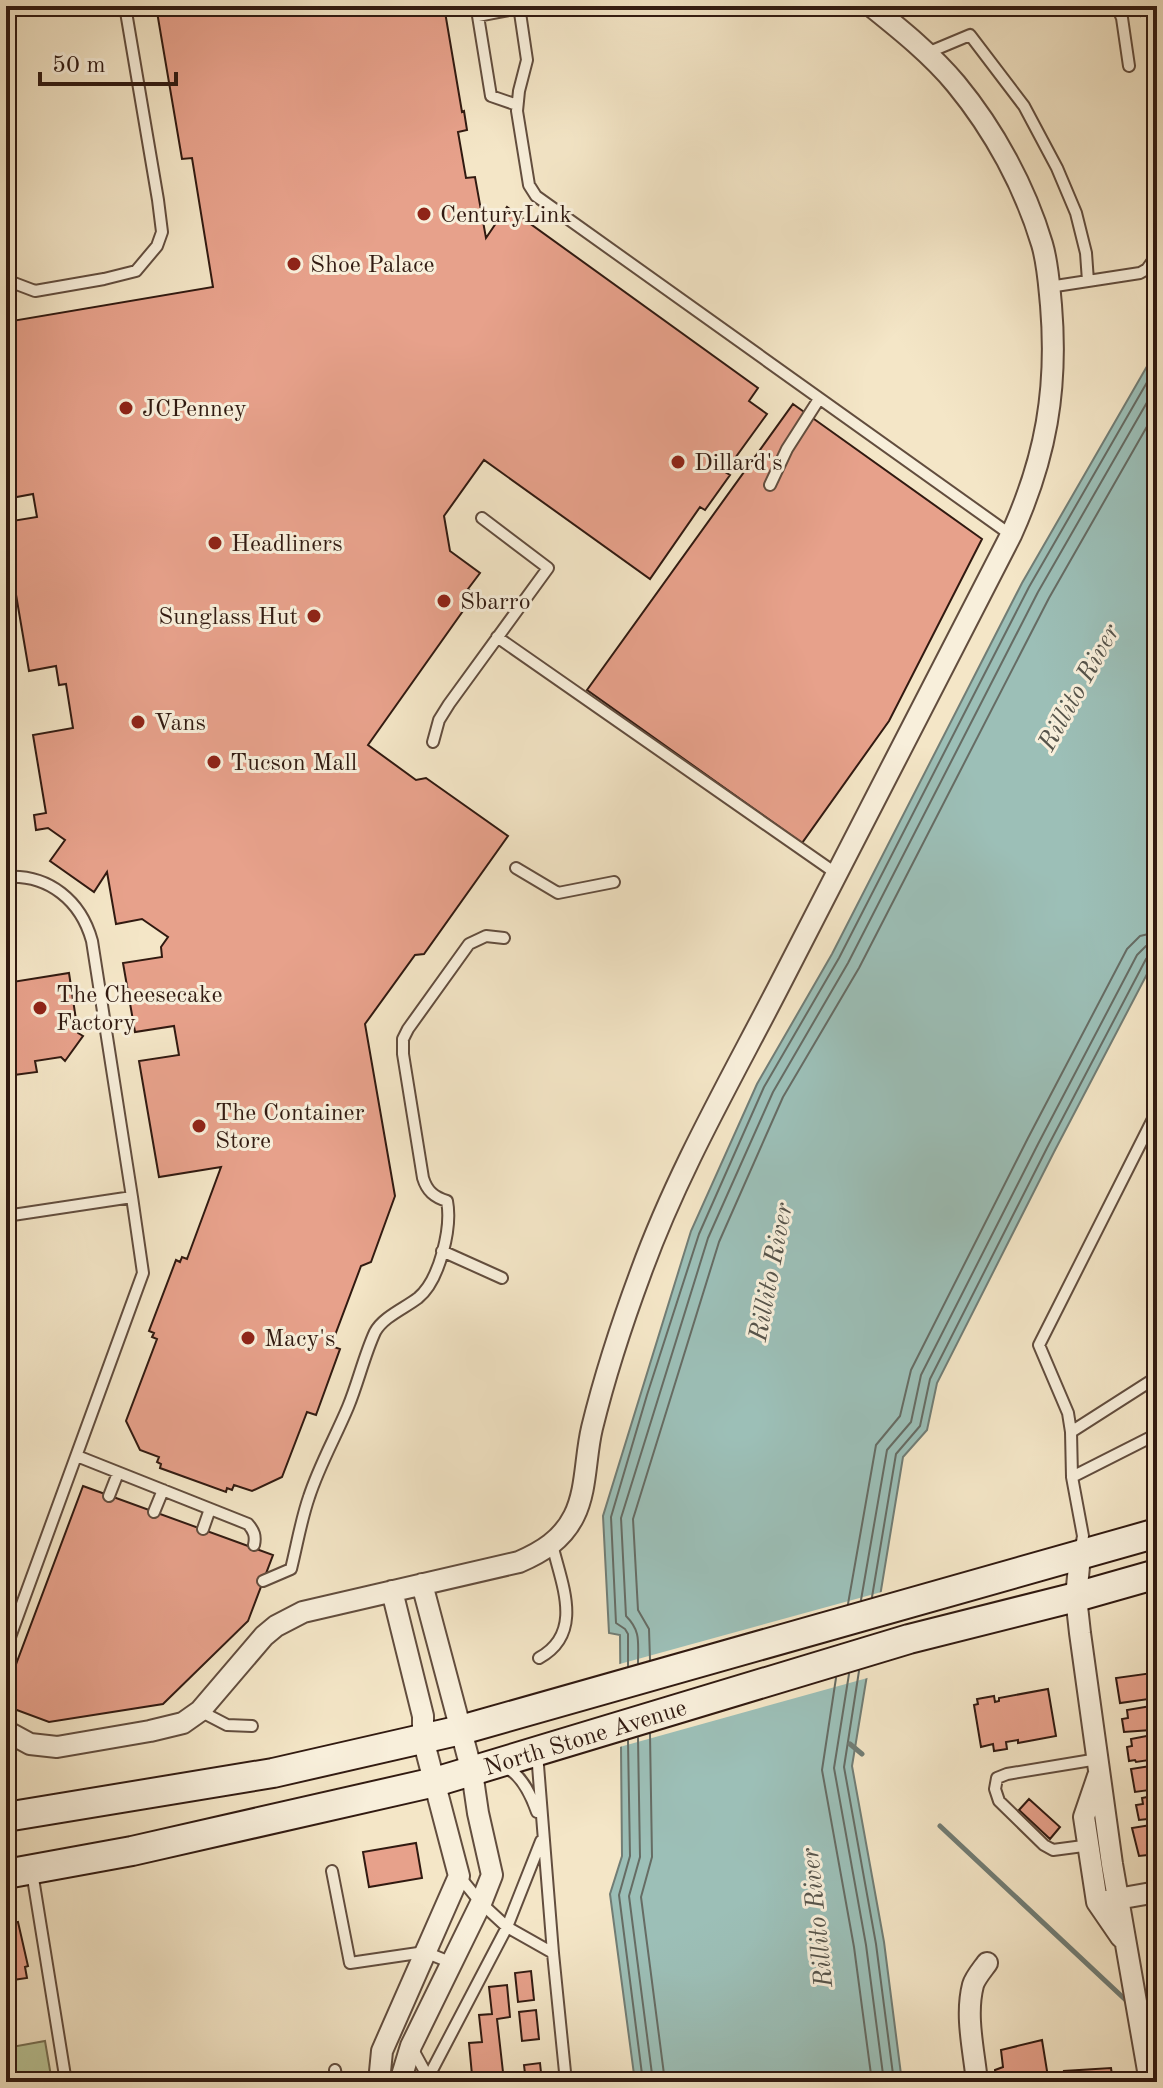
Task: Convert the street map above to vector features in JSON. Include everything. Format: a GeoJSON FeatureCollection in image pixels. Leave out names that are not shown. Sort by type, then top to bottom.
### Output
{"type":"FeatureCollection","features":[{"type":"Feature","properties":{"kind":"main road","name":"North Stone Avenue"},"geometry":{"type":"LineString","coordinates":[[6,1817],[273,1773],[461,1730],[1157,1533]]}},
{"type":"Feature","properties":{"kind":"main road","name":"North Stone Avenue"},"geometry":{"type":"LineString","coordinates":[[19,1872],[132,1851],[435,1782],[909,1639],[1157,1574]]}},
{"type":"Feature","properties":{"kind":"street"},"geometry":{"type":"LineString","coordinates":[[6,1731],[30,1744],[57,1747],[173,1726],[193,1718],[264,1636],[303,1612],[519,1562],[552,1544],[569,1525],[579,1505],[591,1433],[604,1387],[630,1302],[660,1226],[708,1126],[1011,535],[1032,484],[1048,420],[1054,362],[1049,287],[1042,244],[1006,159],[955,83],[927,53],[871,6]]}},
{"type":"Feature","properties":{"kind":"street"},"geometry":{"type":"LineString","coordinates":[[1080,1556],[1076,1597],[1098,1766],[1148,2073]]}},
{"type":"Feature","properties":{"kind":"street"},"geometry":{"type":"LineString","coordinates":[[400,2082],[411,2046],[492,1875],[478,1813],[484,1768],[461,1730],[422,1584]]}},
{"type":"Feature","properties":{"kind":"street"},"geometry":{"type":"LineString","coordinates":[[379,2082],[382,2051],[459,1876],[423,1739],[423,1716],[392,1591]]}},
{"type":"Feature","properties":{"kind":"street"},"geometry":{"type":"LineString","coordinates":[[1098,1766],[1084,1817],[1097,1902],[1128,1953]]}},
{"type":"Feature","properties":{"kind":"street"},"geometry":{"type":"LineString","coordinates":[[1097,1902],[1157,1892]]}},
{"type":"Feature","properties":{"kind":"street"},"geometry":{"type":"LineString","coordinates":[[977,2082],[972,2048],[973,1983],[987,1963]]}},
{"type":"Feature","properties":{"kind":"lane"},"geometry":{"type":"LineString","coordinates":[[6,280],[35,291],[104,279],[136,271],[157,246],[162,232],[158,200],[125,6]]}},
{"type":"Feature","properties":{"kind":"lane"},"geometry":{"type":"LineString","coordinates":[[517,105],[491,96],[478,16],[519,7],[527,60],[517,105],[529,185],[536,196],[1011,535]]}},
{"type":"Feature","properties":{"kind":"lane"},"geometry":{"type":"LineString","coordinates":[[1112,7],[1119,11],[1122,18],[1129,66]]}},
{"type":"Feature","properties":{"kind":"lane"},"geometry":{"type":"LineString","coordinates":[[927,53],[970,35],[1024,106],[1057,168],[1076,213],[1086,253],[1088,281]]}},
{"type":"Feature","properties":{"kind":"lane"},"geometry":{"type":"LineString","coordinates":[[1049,287],[1140,273],[1157,255]]}},
{"type":"Feature","properties":{"kind":"lane"},"geometry":{"type":"LineString","coordinates":[[770,485],[787,449],[819,399]]}},
{"type":"Feature","properties":{"kind":"lane"},"geometry":{"type":"LineString","coordinates":[[433,742],[439,720],[449,704],[548,568],[482,518]]}},
{"type":"Feature","properties":{"kind":"lane"},"geometry":{"type":"LineString","coordinates":[[497,637],[837,874]]}},
{"type":"Feature","properties":{"kind":"lane"},"geometry":{"type":"LineString","coordinates":[[516,868],[558,893],[614,882]]}},
{"type":"Feature","properties":{"kind":"lane"},"geometry":{"type":"LineString","coordinates":[[6,877],[30,878],[56,888],[82,916],[92,941],[143,1273],[6,1648]]}},
{"type":"Feature","properties":{"kind":"lane"},"geometry":{"type":"LineString","coordinates":[[263,1581],[291,1569],[308,1499],[348,1408],[375,1333],[385,1321],[428,1288],[442,1251],[447,1201],[428,1190],[423,1178],[403,1039],[469,944],[486,936],[504,938]]}},
{"type":"Feature","properties":{"kind":"lane"},"geometry":{"type":"LineString","coordinates":[[1080,1556],[1083,1536],[1072,1477],[1068,1413],[1039,1345],[1157,1111]]}},
{"type":"Feature","properties":{"kind":"lane"},"geometry":{"type":"LineString","coordinates":[[6,1216],[132,1197]]}},
{"type":"Feature","properties":{"kind":"lane"},"geometry":{"type":"LineString","coordinates":[[442,1251],[502,1278]]}},
{"type":"Feature","properties":{"kind":"lane"},"geometry":{"type":"LineString","coordinates":[[1071,1432],[1157,1377]]}},
{"type":"Feature","properties":{"kind":"lane"},"geometry":{"type":"LineString","coordinates":[[1072,1477],[1157,1434]]}},
{"type":"Feature","properties":{"kind":"lane"},"geometry":{"type":"LineString","coordinates":[[77,1456],[248,1524],[253,1530],[254,1545]]}},
{"type":"Feature","properties":{"kind":"lane"},"geometry":{"type":"LineString","coordinates":[[109,1496],[118,1473]]}},
{"type":"Feature","properties":{"kind":"lane"},"geometry":{"type":"LineString","coordinates":[[154,1512],[163,1490]]}},
{"type":"Feature","properties":{"kind":"lane"},"geometry":{"type":"LineString","coordinates":[[203,1529],[210,1509]]}},
{"type":"Feature","properties":{"kind":"lane"},"geometry":{"type":"LineString","coordinates":[[539,1658],[554,1648],[566,1623],[566,1603],[552,1544]]}},
{"type":"Feature","properties":{"kind":"lane"},"geometry":{"type":"LineString","coordinates":[[200,1711],[227,1725],[252,1726]]}},
{"type":"Feature","properties":{"kind":"lane"},"geometry":{"type":"LineString","coordinates":[[537,1751],[566,2082]]}},
{"type":"Feature","properties":{"kind":"lane"},"geometry":{"type":"LineString","coordinates":[[1098,1766],[1007,1774],[997,1778],[995,1789],[999,1801],[1053,1850],[1109,1842]]}},
{"type":"Feature","properties":{"kind":"lane"},"geometry":{"type":"LineString","coordinates":[[429,2079],[507,1927],[543,1830],[530,1793],[509,1768],[484,1768]]}},
{"type":"Feature","properties":{"kind":"lane"},"geometry":{"type":"LineString","coordinates":[[332,1871],[350,1963],[425,1952],[452,1963]]}},
{"type":"Feature","properties":{"kind":"lane"},"geometry":{"type":"LineString","coordinates":[[19,1872],[66,2082]]}},
{"type":"Feature","properties":{"kind":"lane"},"geometry":{"type":"LineString","coordinates":[[459,1876],[481,1903],[507,1927],[553,1953]]}},
{"type":"Feature","properties":{"kind":"lane"},"geometry":{"type":"LineString","coordinates":[[411,2046],[429,2079]]}},
{"type":"Feature","properties":{"kind":"lane"},"geometry":{"type":"LineString","coordinates":[[335,2070],[337,2082]]}},
{"type":"Feature","properties":{"kind":"green space"},"geometry":{"type":"Polygon","coordinates":[[[45,2041],[52,2082],[6,2082],[6,2048],[45,2041]]]}},
{"type":"Feature","properties":{"kind":"water","name":"Rillito River"},"geometry":{"type":"Polygon","coordinates":[[[1157,349],[1157,955],[937,1383],[927,1430],[903,1457],[852,1766],[884,1942],[902,2082],[635,2082],[610,1894],[622,1856],[620,1635],[609,1633],[603,1516],[691,1231],[757,1084],[832,954],[1022,583],[1157,349]]]}},
{"type":"Feature","properties":{"kind":"pier"},"geometry":{"type":"Polygon","coordinates":[[[885,1591],[871,1677],[616,1748],[616,1665],[885,1591]]]}},
{"type":"Feature","properties":{"kind":"building","name":"Tucson Mall"},"geometry":{"type":"Polygon","coordinates":[[[156,6],[444,6],[467,130],[458,132],[466,178],[475,177],[486,238],[507,207],[758,388],[749,401],[767,414],[725,472],[730,475],[705,510],[700,507],[650,579],[484,460],[444,516],[450,551],[480,573],[468,589],[475,594],[368,745],[416,780],[426,778],[508,836],[424,954],[415,955],[365,1024],[395,1196],[371,1262],[361,1266],[331,1346],[340,1349],[316,1415],[307,1412],[282,1477],[252,1491],[234,1485],[232,1490],[227,1488],[226,1492],[160,1468],[161,1464],[157,1462],[159,1457],[140,1450],[126,1421],[157,1339],[149,1331],[176,1260],[180,1262],[182,1257],[187,1259],[221,1167],[159,1177],[139,1061],[179,1055],[174,1026],[135,1032],[123,963],[162,957],[161,947],[168,937],[142,919],[116,924],[107,872],[94,892],[50,861],[65,840],[48,828],[36,830],[34,815],[46,813],[33,735],[73,728],[66,684],[59,685],[56,666],[29,671],[6,536],[6,522],[37,517],[33,494],[6,499],[6,322],[213,287],[192,158],[182,159],[156,6]]]}},
{"type":"Feature","properties":{"kind":"building"},"geometry":{"type":"Polygon","coordinates":[[[1140,6],[1157,6],[1157,13],[1141,16],[1140,6]]]}},
{"type":"Feature","properties":{"kind":"building"},"geometry":{"type":"Polygon","coordinates":[[[793,404],[982,539],[889,721],[802,843],[587,690],[793,404]]]}},
{"type":"Feature","properties":{"kind":"building","name":"The Cheesecake Factory"},"geometry":{"type":"Polygon","coordinates":[[[69,973],[78,1033],[83,1036],[65,1061],[61,1057],[35,1061],[37,1072],[6,1076],[6,983],[69,973]]]}},
{"type":"Feature","properties":{"kind":"building"},"geometry":{"type":"Polygon","coordinates":[[[1157,1132],[1157,1164],[1149,1148],[1157,1132]]]}},
{"type":"Feature","properties":{"kind":"building"},"geometry":{"type":"Polygon","coordinates":[[[83,1486],[273,1555],[248,1621],[163,1704],[49,1722],[6,1706],[6,1691],[83,1486]]]}},
{"type":"Feature","properties":{"kind":"building"},"geometry":{"type":"Polygon","coordinates":[[[1152,1673],[1153,1677],[1157,1676],[1156,1698],[1120,1703],[1116,1678],[1152,1673]]]}},
{"type":"Feature","properties":{"kind":"building"},"geometry":{"type":"Polygon","coordinates":[[[1048,1689],[1056,1736],[1018,1743],[1018,1740],[1006,1742],[1007,1749],[994,1751],[993,1744],[981,1747],[974,1705],[978,1704],[977,1699],[994,1696],[995,1702],[999,1698],[1048,1689]]]}},
{"type":"Feature","properties":{"kind":"building"},"geometry":{"type":"Polygon","coordinates":[[[1157,1705],[1157,1722],[1150,1724],[1151,1730],[1124,1732],[1122,1719],[1128,1718],[1127,1710],[1157,1705]]]}},
{"type":"Feature","properties":{"kind":"building"},"geometry":{"type":"Polygon","coordinates":[[[1157,1734],[1156,1759],[1129,1761],[1127,1747],[1132,1746],[1131,1739],[1157,1734]]]}},
{"type":"Feature","properties":{"kind":"building"},"geometry":{"type":"Polygon","coordinates":[[[1157,1765],[1157,1789],[1135,1792],[1131,1769],[1157,1765]]]}},
{"type":"Feature","properties":{"kind":"building"},"geometry":{"type":"Polygon","coordinates":[[[1157,1795],[1157,1818],[1139,1820],[1136,1805],[1143,1804],[1142,1798],[1157,1795]]]}},
{"type":"Feature","properties":{"kind":"building"},"geometry":{"type":"Polygon","coordinates":[[[1029,1799],[1060,1827],[1050,1839],[1019,1810],[1029,1799]]]}},
{"type":"Feature","properties":{"kind":"building"},"geometry":{"type":"Polygon","coordinates":[[[1157,1824],[1157,1854],[1139,1856],[1132,1828],[1157,1824]]]}},
{"type":"Feature","properties":{"kind":"building"},"geometry":{"type":"Polygon","coordinates":[[[416,1843],[422,1878],[369,1887],[363,1852],[416,1843]]]}},
{"type":"Feature","properties":{"kind":"building"},"geometry":{"type":"Polygon","coordinates":[[[1157,1921],[1157,1951],[1152,1952],[1148,1923],[1157,1921]]]}},
{"type":"Feature","properties":{"kind":"building"},"geometry":{"type":"Polygon","coordinates":[[[18,1922],[28,1966],[25,1967],[27,1978],[6,1981],[6,1924],[18,1922]]]}},
{"type":"Feature","properties":{"kind":"building"},"geometry":{"type":"Polygon","coordinates":[[[531,1971],[534,2000],[518,2002],[515,1973],[531,1971]]]}},
{"type":"Feature","properties":{"kind":"building"},"geometry":{"type":"Polygon","coordinates":[[[507,1985],[510,2017],[497,2019],[503,2072],[472,2075],[469,2043],[482,2042],[479,2015],[492,2014],[489,1987],[507,1985]]]}},
{"type":"Feature","properties":{"kind":"building"},"geometry":{"type":"Polygon","coordinates":[[[536,2010],[539,2039],[522,2041],[519,2012],[536,2010]]]}},
{"type":"Feature","properties":{"kind":"building"},"geometry":{"type":"Polygon","coordinates":[[[1042,2040],[1048,2077],[1024,2082],[996,2082],[995,2070],[1003,2067],[1001,2050],[1042,2040]]]}},
{"type":"Feature","properties":{"kind":"building"},"geometry":{"type":"Polygon","coordinates":[[[540,2063],[542,2082],[526,2082],[524,2065],[540,2063]]]}},
{"type":"Feature","properties":{"kind":"building"},"geometry":{"type":"Polygon","coordinates":[[[1111,2068],[1113,2082],[1066,2082],[1064,2071],[1111,2068]]]}},
{"type":"Feature","properties":{"kind":"waterway"},"geometry":{"type":"LineString","coordinates":[[850,1744],[862,1754]]}},
{"type":"Feature","properties":{"kind":"waterway"},"geometry":{"type":"LineString","coordinates":[[940,1826],[1130,2004]]}},
{"type":"Feature","properties":{"kind":"waterway"},"geometry":{"type":"LineString","coordinates":[[1146,2019],[1157,2029]]}},
{"type":"Feature","properties":{"kind":"place","name":"CenturyLink"},"geometry":{"type":"Point","coordinates":[424,214]}},
{"type":"Feature","properties":{"kind":"place","name":"Shoe Palace"},"geometry":{"type":"Point","coordinates":[294,264]}},
{"type":"Feature","properties":{"kind":"place","name":"JCPenney"},"geometry":{"type":"Point","coordinates":[126,408]}},
{"type":"Feature","properties":{"kind":"place","name":"Dillard's"},"geometry":{"type":"Point","coordinates":[678,462]}},
{"type":"Feature","properties":{"kind":"place","name":"Headliners"},"geometry":{"type":"Point","coordinates":[215,543]}},
{"type":"Feature","properties":{"kind":"place","name":"Sbarro"},"geometry":{"type":"Point","coordinates":[444,601]}},
{"type":"Feature","properties":{"kind":"place","name":"Sunglass Hut"},"geometry":{"type":"Point","coordinates":[314,616]}},
{"type":"Feature","properties":{"kind":"place","name":"Vans"},"geometry":{"type":"Point","coordinates":[138,722]}},
{"type":"Feature","properties":{"kind":"place","name":"Tucson Mall"},"geometry":{"type":"Point","coordinates":[214,762]}},
{"type":"Feature","properties":{"kind":"place","name":"The Cheesecake Factory"},"geometry":{"type":"Point","coordinates":[40,1008]}},
{"type":"Feature","properties":{"kind":"place","name":"The Container Store"},"geometry":{"type":"Point","coordinates":[199,1126]}},
{"type":"Feature","properties":{"kind":"place","name":"Macy's"},"geometry":{"type":"Point","coordinates":[248,1338]}}]}
